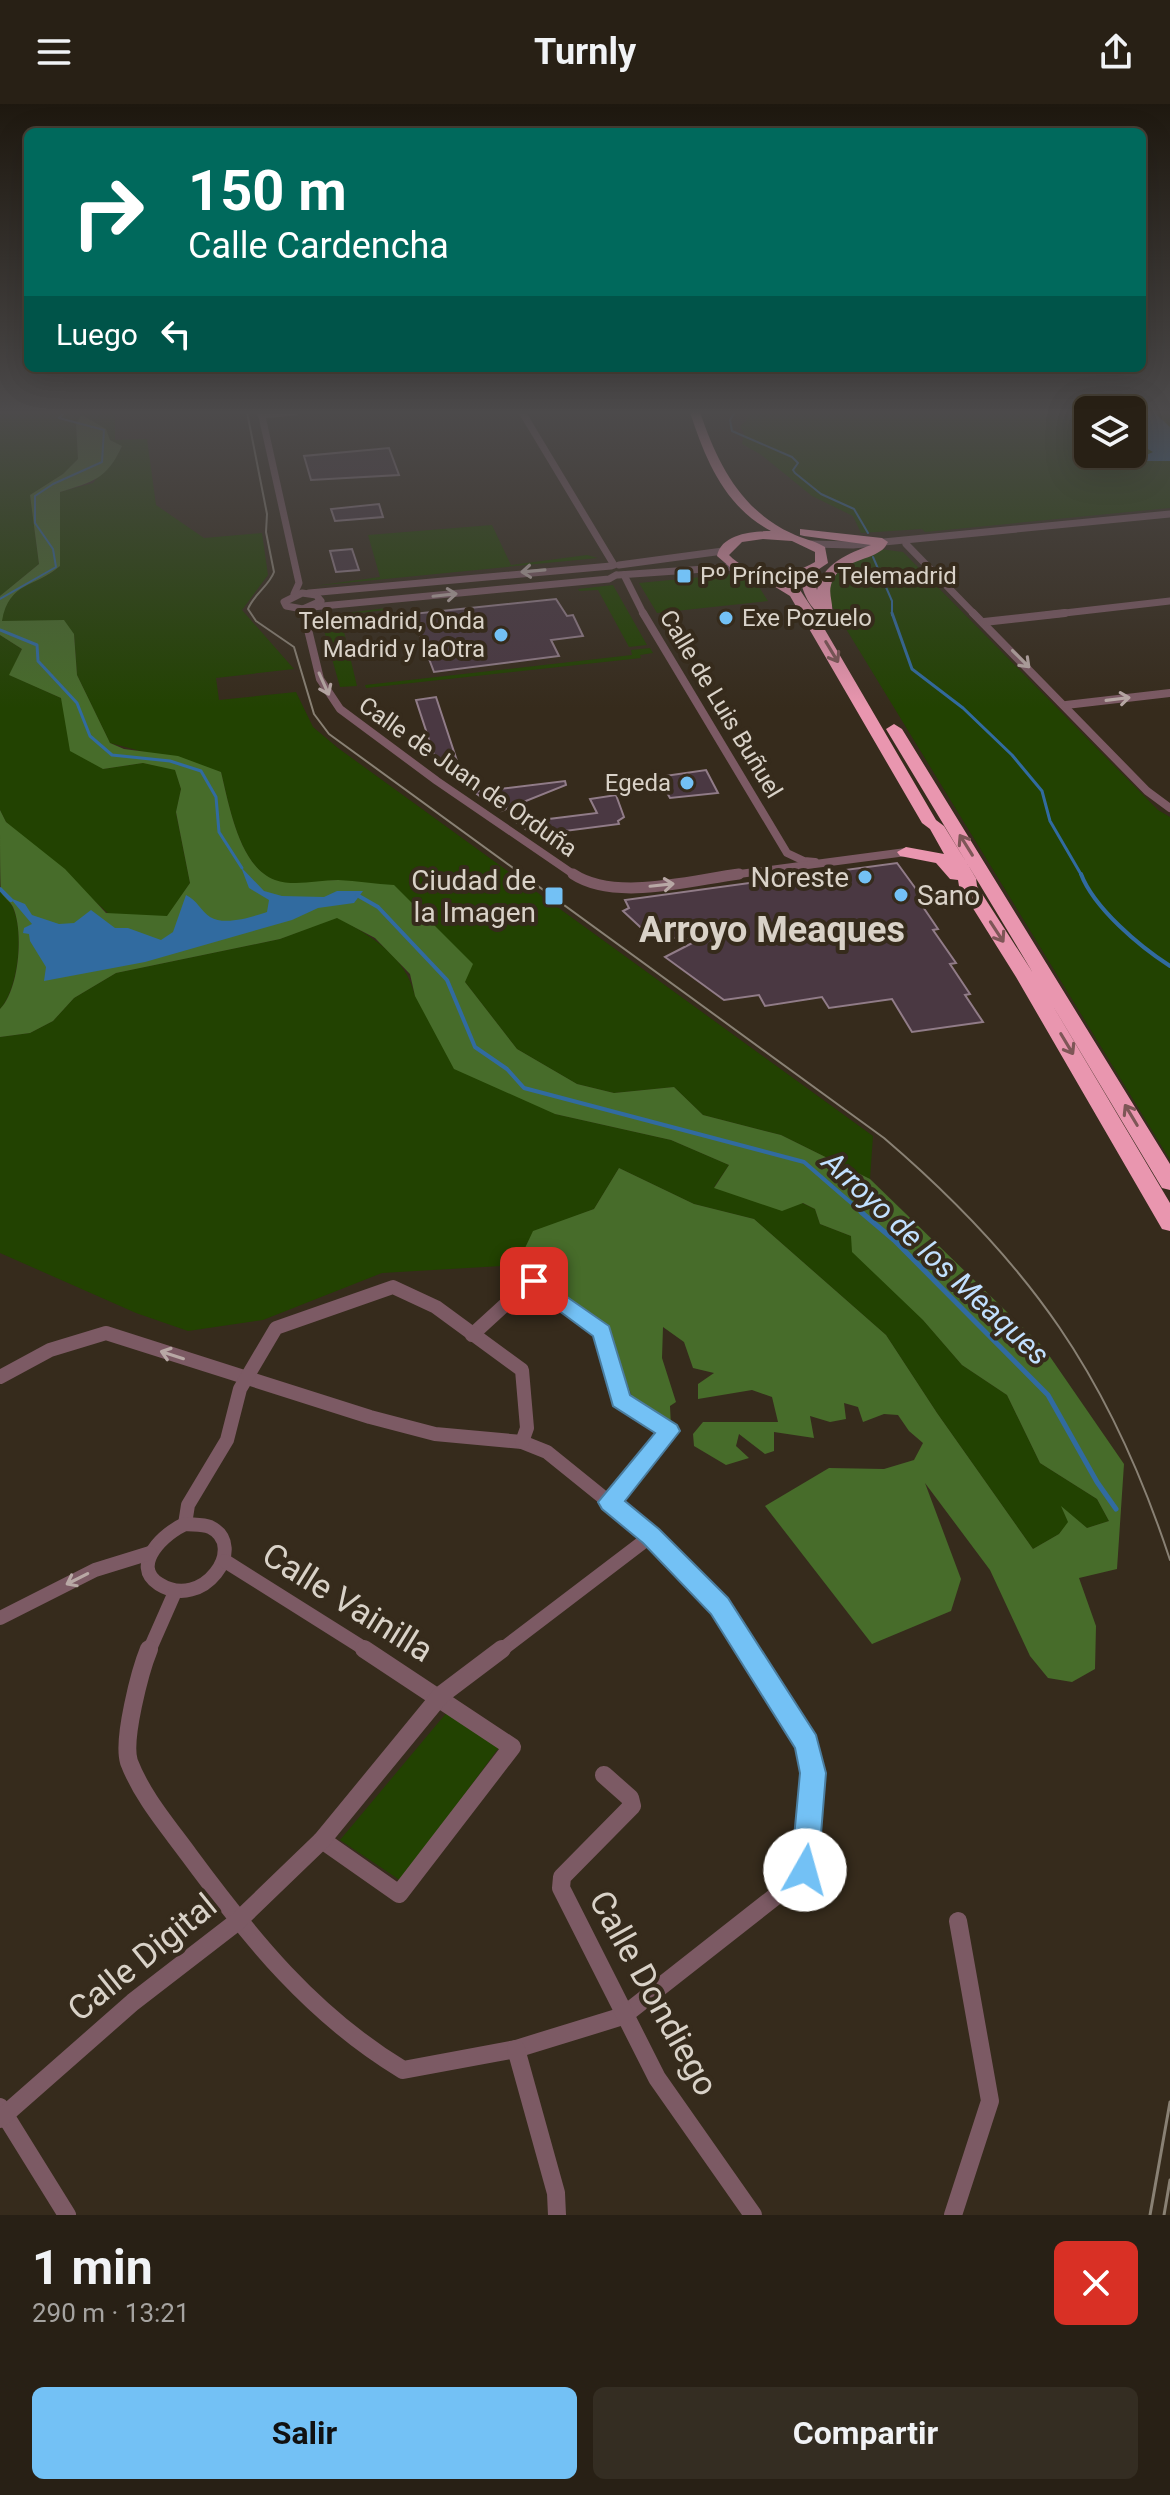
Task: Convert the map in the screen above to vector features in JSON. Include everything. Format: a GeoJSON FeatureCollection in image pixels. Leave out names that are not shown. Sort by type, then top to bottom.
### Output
{"type":"FeatureCollection","features":[{"type":"Feature","properties":{"kind":"highway"},"geometry":{"type":"LineString","coordinates":[[729,511],[740,529],[791,537]]}},
{"type":"Feature","properties":{"kind":"highway"},"geometry":{"type":"LineString","coordinates":[[748,511],[753,517],[791,537],[812,544],[821,550],[824,557],[822,563],[807,572],[764,575]]}},
{"type":"Feature","properties":{"kind":"highway"},"geometry":{"type":"LineString","coordinates":[[756,511],[794,529],[881,545]]}},
{"type":"Feature","properties":{"kind":"highway"},"geometry":{"type":"LineString","coordinates":[[740,529],[723,551],[723,556],[734,567],[764,575],[795,593],[930,823],[929,841],[923,847],[906,852]]}},
{"type":"Feature","properties":{"kind":"highway"},"geometry":{"type":"LineString","coordinates":[[826,614],[822,595],[830,575],[850,559],[881,545]]}},
{"type":"Feature","properties":{"kind":"highway"},"geometry":{"type":"LineString","coordinates":[[807,572],[808,587],[1170,1182]]}},
{"type":"Feature","properties":{"kind":"highway"},"geometry":{"type":"LineString","coordinates":[[930,823],[936,826],[967,878],[968,886]]}},
{"type":"Feature","properties":{"kind":"highway"},"geometry":{"type":"LineString","coordinates":[[906,852],[942,859],[968,886],[1026,977],[1170,1223]]}},
{"type":"Feature","properties":{"kind":"street"},"geometry":{"type":"LineString","coordinates":[[283,511],[299,583],[299,589],[284,602],[286,606],[307,608],[584,581],[622,575],[630,570],[614,565],[606,567],[606,573],[622,575],[634,576],[734,567]]}},
{"type":"Feature","properties":{"kind":"street"},"geometry":{"type":"LineString","coordinates":[[581,511],[614,565]]}},
{"type":"Feature","properties":{"kind":"street"},"geometry":{"type":"LineString","coordinates":[[824,557],[881,545],[1170,516]]}},
{"type":"Feature","properties":{"kind":"street"},"geometry":{"type":"LineString","coordinates":[[812,544],[906,544],[1170,516]]}},
{"type":"Feature","properties":{"kind":"street"},"geometry":{"type":"LineString","coordinates":[[906,544],[1147,791],[1170,808]]}},
{"type":"Feature","properties":{"kind":"street"},"geometry":{"type":"LineString","coordinates":[[294,594],[614,565],[723,551]]}},
{"type":"Feature","properties":{"kind":"street","name":"Calle de Luis Buñuel"},"geometry":{"type":"LineString","coordinates":[[622,575],[787,853]]}},
{"type":"Feature","properties":{"kind":"street","name":"Calle de Juan de Orduña"},"geometry":{"type":"LineString","coordinates":[[309,593],[321,601],[307,608],[320,679],[340,709],[428,775],[585,882],[614,889],[632,888],[774,870]]}},
{"type":"Feature","properties":{"kind":"street"},"geometry":{"type":"LineString","coordinates":[[984,622],[1170,601]]}},
{"type":"Feature","properties":{"kind":"street"},"geometry":{"type":"LineString","coordinates":[[1066,705],[1170,693]]}},
{"type":"Feature","properties":{"kind":"street"},"geometry":{"type":"LineString","coordinates":[[774,870],[906,852]]}},
{"type":"Feature","properties":{"kind":"street"},"geometry":{"type":"LineString","coordinates":[[774,870],[784,864],[787,853],[804,861],[822,862]]}},
{"type":"Feature","properties":{"kind":"street"},"geometry":{"type":"LineString","coordinates":[[472,1335],[531,1281],[602,1331],[621,1400],[670,1431],[610,1502]]}},
{"type":"Feature","properties":{"kind":"street"},"geometry":{"type":"LineString","coordinates":[[185,1524],[188,1505],[227,1440],[240,1389],[276,1328],[393,1287],[436,1307],[522,1370],[527,1428],[522,1442]]}},
{"type":"Feature","properties":{"kind":"street"},"geometry":{"type":"LineString","coordinates":[[0,1377],[30,1357],[75,1340],[106,1333],[370,1417],[435,1434],[522,1442],[547,1452],[651,1536],[720,1606],[807,1744],[813,1773],[808,1859],[800,1877],[623,2016],[516,2049],[403,2070],[365,2047],[327,2017],[238,1921],[149,1801],[128,1759],[131,1711],[143,1668],[175,1592]]}},
{"type":"Feature","properties":{"kind":"street"},"geometry":{"type":"LineString","coordinates":[[0,1618],[95,1570],[150,1553],[164,1535],[185,1524],[208,1526],[217,1531],[223,1540],[225,1561],[220,1571],[200,1588],[175,1592],[164,1590],[150,1575],[150,1553]]}},
{"type":"Feature","properties":{"kind":"street","name":"Calle Digital"},"geometry":{"type":"LineString","coordinates":[[2,2114],[133,2002],[238,1921],[322,1840],[441,1695],[651,1536]]}},
{"type":"Feature","properties":{"kind":"street","name":"Calle Vainilla"},"geometry":{"type":"LineString","coordinates":[[225,1561],[344,1639],[441,1695]]}},
{"type":"Feature","properties":{"kind":"street"},"geometry":{"type":"LineString","coordinates":[[322,1840],[399,1894],[512,1747],[441,1695]]}},
{"type":"Feature","properties":{"kind":"street","name":"Calle Dondiego"},"geometry":{"type":"LineString","coordinates":[[604,1775],[630,1798],[632,1806],[559,1883],[623,2016],[657,2078],[753,2215]]}},
{"type":"Feature","properties":{"kind":"street"},"geometry":{"type":"LineString","coordinates":[[953,2215],[990,2101],[958,1921]]}},
{"type":"Feature","properties":{"kind":"street"},"geometry":{"type":"LineString","coordinates":[[516,2049],[556,2193],[557,2215]]}},
{"type":"Feature","properties":{"kind":"street"},"geometry":{"type":"LineString","coordinates":[[2,2114],[67,2215]]}},
{"type":"Feature","properties":{"kind":"green space"},"geometry":{"type":"Polygon","coordinates":[[[0,511],[32,511],[39,564],[0,596],[0,511]]]}},
{"type":"Feature","properties":{"kind":"green space"},"geometry":{"type":"Polygon","coordinates":[[[32,511],[60,511],[60,566],[17,592],[5,608],[2,621],[64,620],[74,634],[77,675],[110,743],[124,749],[178,756],[221,772],[244,849],[263,873],[290,883],[338,880],[394,885],[473,964],[465,982],[517,1049],[577,1084],[614,1093],[674,1087],[703,1115],[781,1135],[870,1179],[1044,1348],[1124,1464],[1117,1569],[1079,1578],[1096,1626],[1095,1669],[1072,1682],[1048,1678],[1030,1656],[990,1570],[925,1483],[961,1579],[951,1611],[872,1644],[765,1506],[829,1468],[884,1469],[914,1460],[923,1443],[909,1431],[898,1415],[884,1414],[863,1422],[858,1407],[844,1403],[846,1419],[830,1422],[810,1416],[814,1438],[774,1432],[774,1451],[765,1454],[739,1434],[736,1446],[749,1458],[726,1465],[694,1446],[693,1434],[703,1422],[778,1422],[772,1397],[752,1390],[698,1399],[698,1384],[714,1373],[693,1368],[684,1342],[663,1327],[662,1358],[676,1402],[670,1406],[671,1426],[632,1397],[609,1332],[517,1265],[533,1231],[594,1209],[619,1168],[694,1204],[754,1219],[886,1335],[1033,1549],[1059,1534],[1068,1522],[1061,1506],[1087,1528],[1109,1521],[1097,1499],[1040,1463],[1007,1395],[962,1365],[923,1320],[852,1252],[851,1236],[820,1224],[815,1209],[803,1203],[782,1211],[714,1188],[729,1165],[671,1140],[555,1114],[454,1069],[415,996],[410,974],[375,938],[337,918],[280,939],[116,973],[74,998],[53,1021],[30,1033],[0,1037],[0,1009],[12,989],[19,945],[13,907],[1,892],[0,810],[6,822],[65,869],[106,913],[167,916],[190,883],[176,812],[181,789],[175,770],[143,763],[103,769],[70,751],[61,698],[9,675],[22,649],[0,635],[0,596],[39,564],[32,511]]]}},
{"type":"Feature","properties":{"kind":"green space"},"geometry":{"type":"Polygon","coordinates":[[[60,511],[164,511],[204,538],[262,533],[268,575],[242,610],[294,669],[216,678],[219,700],[296,692],[313,727],[338,748],[873,1136],[870,1179],[781,1135],[703,1115],[674,1087],[614,1093],[577,1084],[517,1049],[465,982],[336,880],[289,884],[262,873],[252,862],[237,833],[221,772],[110,743],[77,675],[74,634],[30,622],[1,621],[16,591],[60,566],[60,511]]]}},
{"type":"Feature","properties":{"kind":"green space"},"geometry":{"type":"Polygon","coordinates":[[[842,511],[1144,511],[925,532],[922,529],[861,533],[853,516],[842,511]]]}},
{"type":"Feature","properties":{"kind":"green space"},"geometry":{"type":"Polygon","coordinates":[[[492,525],[511,565],[587,555],[598,558],[314,586],[380,577],[368,535],[492,525]]]}},
{"type":"Feature","properties":{"kind":"green space"},"geometry":{"type":"Polygon","coordinates":[[[880,549],[903,552],[1158,810],[1170,817],[1170,1160],[829,601],[829,590],[837,573],[880,549]]]}},
{"type":"Feature","properties":{"kind":"green space"},"geometry":{"type":"Polygon","coordinates":[[[733,574],[755,581],[768,601],[657,613],[639,583],[733,574]]]}},
{"type":"Feature","properties":{"kind":"green space"},"geometry":{"type":"Polygon","coordinates":[[[613,585],[647,645],[629,647],[598,590],[578,589],[613,585]]]}},
{"type":"Feature","properties":{"kind":"green space"},"geometry":{"type":"Polygon","coordinates":[[[387,608],[340,615],[357,686],[340,687],[320,616],[387,608]]]}},
{"type":"Feature","properties":{"kind":"green space"},"geometry":{"type":"Polygon","coordinates":[[[0,635],[22,649],[10,675],[61,698],[103,769],[143,763],[175,769],[181,789],[176,813],[190,883],[167,917],[109,914],[6,822],[0,810],[0,635]]]}},
{"type":"Feature","properties":{"kind":"green space"},"geometry":{"type":"Polygon","coordinates":[[[650,648],[653,653],[640,655],[641,658],[366,688],[365,685],[632,655],[631,650],[650,648]]]}},
{"type":"Feature","properties":{"kind":"green space"},"geometry":{"type":"Polygon","coordinates":[[[0,891],[16,917],[19,944],[11,988],[0,1009],[0,891]]]}},
{"type":"Feature","properties":{"kind":"green space"},"geometry":{"type":"Polygon","coordinates":[[[337,917],[395,958],[404,969],[415,996],[555,1114],[671,1140],[729,1165],[714,1187],[802,1203],[815,1209],[820,1224],[851,1236],[962,1365],[1007,1395],[1040,1463],[1097,1499],[1109,1521],[1087,1528],[1062,1508],[1069,1522],[1059,1534],[1033,1549],[886,1335],[754,1219],[694,1204],[619,1168],[594,1209],[533,1232],[517,1265],[382,1273],[263,1320],[188,1331],[136,1313],[0,1253],[0,1037],[30,1033],[53,1021],[74,998],[116,973],[280,939],[337,917]]]}},
{"type":"Feature","properties":{"kind":"green space"},"geometry":{"type":"Polygon","coordinates":[[[448,1711],[500,1746],[401,1881],[340,1840],[448,1711]]]}},
{"type":"Feature","properties":{"kind":"water"},"geometry":{"type":"Polygon","coordinates":[[[241,867],[264,891],[282,896],[324,897],[337,891],[363,891],[354,903],[318,908],[292,920],[145,962],[44,981],[46,967],[29,934],[23,933],[24,928],[32,924],[10,898],[25,904],[32,915],[59,924],[74,923],[91,910],[115,928],[128,928],[161,940],[173,932],[186,895],[216,920],[238,920],[267,912],[269,900],[249,888],[241,867]]]}},
{"type":"Feature","properties":{"kind":"building"},"geometry":{"type":"Polygon","coordinates":[[[332,511],[381,511],[383,517],[335,521],[332,511]]]}},
{"type":"Feature","properties":{"kind":"building"},"geometry":{"type":"Polygon","coordinates":[[[352,549],[359,570],[336,572],[330,551],[352,549]]]}},
{"type":"Feature","properties":{"kind":"building","name":"Telemadrid, Onda Madrid y laOtra"},"geometry":{"type":"Polygon","coordinates":[[[556,599],[567,616],[573,615],[583,636],[551,640],[559,656],[434,672],[412,614],[556,599]]]}},
{"type":"Feature","properties":{"kind":"building"},"geometry":{"type":"Polygon","coordinates":[[[436,697],[457,761],[437,764],[416,700],[436,697]]]}},
{"type":"Feature","properties":{"kind":"building","name":"Egeda"},"geometry":{"type":"Polygon","coordinates":[[[706,770],[718,793],[670,798],[658,777],[706,770]]]}},
{"type":"Feature","properties":{"kind":"building"},"geometry":{"type":"Polygon","coordinates":[[[565,781],[566,785],[501,811],[474,792],[565,781]]]}},
{"type":"Feature","properties":{"kind":"building"},"geometry":{"type":"Polygon","coordinates":[[[616,795],[624,817],[618,821],[619,824],[534,835],[517,823],[597,813],[590,799],[616,795]]]}},
{"type":"Feature","properties":{"kind":"building"},"geometry":{"type":"Polygon","coordinates":[[[897,863],[924,900],[919,901],[938,929],[933,930],[956,963],[950,964],[970,994],[965,995],[983,1022],[912,1032],[892,999],[829,1008],[822,997],[765,1006],[759,995],[724,1000],[665,957],[702,938],[652,938],[623,911],[629,908],[625,900],[897,863]]]}},
{"type":"Feature","properties":{"kind":"waterway","name":"Arroyo de los Meaques"},"geometry":{"type":"LineString","coordinates":[[0,599],[56,567],[53,549],[35,523],[35,511]]}},
{"type":"Feature","properties":{"kind":"waterway"},"geometry":{"type":"LineString","coordinates":[[855,511],[868,533]]}},
{"type":"Feature","properties":{"kind":"waterway"},"geometry":{"type":"LineString","coordinates":[[873,557],[892,601],[892,613]]}},
{"type":"Feature","properties":{"kind":"waterway"},"geometry":{"type":"LineString","coordinates":[[892,613],[912,669],[963,708],[1012,755],[1042,791],[1050,821],[1082,875]]}},
{"type":"Feature","properties":{"kind":"waterway","name":"Arroyo de los Meaques"},"geometry":{"type":"LineString","coordinates":[[0,630],[37,645],[38,661],[77,703],[90,736],[112,755],[170,761],[201,771],[216,797],[219,832],[242,868]]}},
{"type":"Feature","properties":{"kind":"waterway"},"geometry":{"type":"LineString","coordinates":[[1082,875],[1107,913],[1170,966]]}},
{"type":"Feature","properties":{"kind":"waterway"},"geometry":{"type":"LineString","coordinates":[[0,889],[11,900]]}},
{"type":"Feature","properties":{"kind":"waterway","name":"Arroyo de los Meaques"},"geometry":{"type":"LineString","coordinates":[[357,895],[378,907],[447,980],[475,1047],[507,1069],[524,1088],[804,1162],[864,1214]]}},
{"type":"Feature","properties":{"kind":"waterway","name":"Arroyo de los Meaques"},"geometry":{"type":"LineString","coordinates":[[861,1212],[894,1240],[1048,1395],[1097,1482],[1116,1509]]}},
{"type":"Feature","properties":{"kind":"tram line"},"geometry":{"type":"LineString","coordinates":[[266,511],[266,532],[274,572],[248,609],[256,621],[294,647],[314,714],[329,734],[884,1138],[936,1185],[1023,1278],[1092,1379],[1121,1434],[1170,1560]]}},
{"type":"Feature","properties":{"kind":"tram line"},"geometry":{"type":"LineString","coordinates":[[1150,2215],[1170,2102]]}},
{"type":"Feature","properties":{"kind":"tram line"},"geometry":{"type":"LineString","coordinates":[[1164,2215],[1170,2180]]}},
{"type":"Feature","properties":{"kind":"place","name":"Pº Príncipe - Telemadrid"},"geometry":{"type":"Point","coordinates":[684,576]}},
{"type":"Feature","properties":{"kind":"place","name":"Exe Pozuelo"},"geometry":{"type":"Point","coordinates":[726,618]}},
{"type":"Feature","properties":{"kind":"place","name":"Telemadrid, Onda Madrid y laOtra"},"geometry":{"type":"Point","coordinates":[501,635]}},
{"type":"Feature","properties":{"kind":"place","name":"Egeda"},"geometry":{"type":"Point","coordinates":[687,783]}},
{"type":"Feature","properties":{"kind":"place","name":"Noreste"},"geometry":{"type":"Point","coordinates":[865,877]}},
{"type":"Feature","properties":{"kind":"place","name":"Sano"},"geometry":{"type":"Point","coordinates":[901,895]}},
{"type":"Feature","properties":{"kind":"place","name":"Ciudad de la Imagen"},"geometry":{"type":"Point","coordinates":[554,896]}},
{"type":"Feature","properties":{"kind":"district","name":"Arroyo Meaques"},"geometry":{"type":"Point","coordinates":[772,930]}},
{"type":"Feature","properties":{"kind":"route"},"geometry":{"type":"LineString","coordinates":[[534,1281],[602,1331],[621,1400],[670,1431],[610,1502],[651,1536],[720,1606],[807,1744],[813,1773],[805,1870]]}}]}
